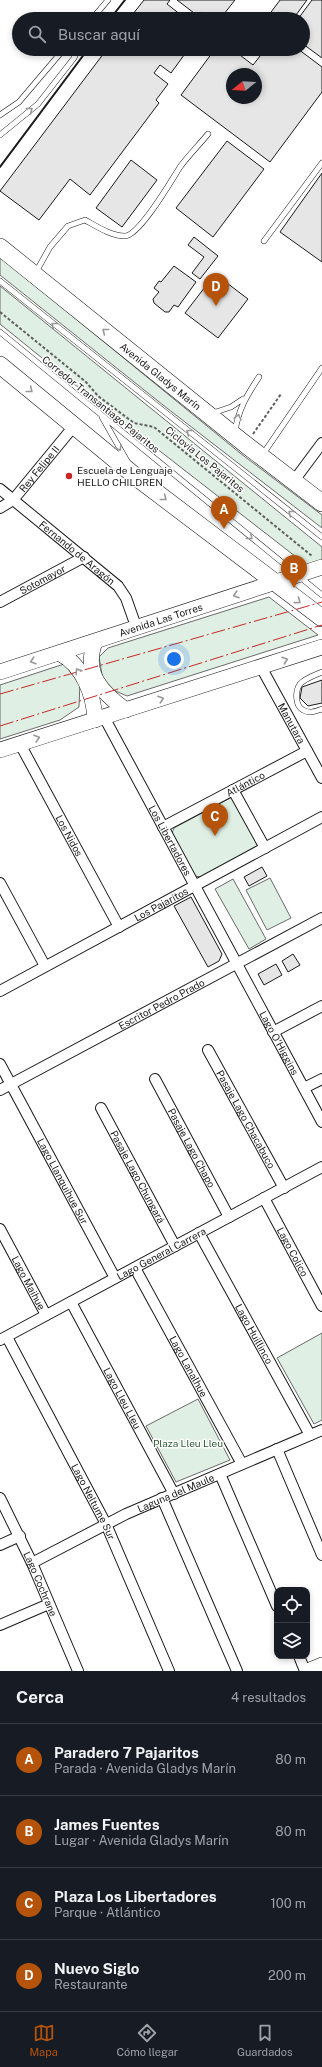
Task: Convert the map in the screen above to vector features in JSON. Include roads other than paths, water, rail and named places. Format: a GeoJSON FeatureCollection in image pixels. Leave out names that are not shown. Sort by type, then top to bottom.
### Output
{"type":"FeatureCollection","features":[{"type":"Feature","properties":{"kind":"main road","name":"Avenida Gladys Marín"},"geometry":{"type":"LineString","coordinates":[[0,247],[210,414],[240,440],[322,503]]}},
{"type":"Feature","properties":{"kind":"main road"},"geometry":{"type":"LineString","coordinates":[[0,365],[140,480],[273,583],[322,618]]}},
{"type":"Feature","properties":{"kind":"main road"},"geometry":{"type":"LineString","coordinates":[[310,1671],[322,1666]]}},
{"type":"Feature","properties":{"kind":"street","name":"Rey Felipe II"},"geometry":{"type":"LineString","coordinates":[[0,508],[14,500],[74,426]]}},
{"type":"Feature","properties":{"kind":"street"},"geometry":{"type":"LineString","coordinates":[[293,482],[322,443]]}},
{"type":"Feature","properties":{"kind":"street","name":"Fernando de Aragón"},"geometry":{"type":"LineString","coordinates":[[0,489],[113,580],[123,592],[137,628]]}},
{"type":"Feature","properties":{"kind":"street","name":"Sotomayor"},"geometry":{"type":"LineString","coordinates":[[0,602],[84,557]]}},
{"type":"Feature","properties":{"kind":"street","name":"Avenida Las Torres"},"geometry":{"type":"LineString","coordinates":[[0,672],[297,575],[319,564]]}},
{"type":"Feature","properties":{"kind":"street"},"geometry":{"type":"LineString","coordinates":[[95,642],[91,657],[96,679],[107,695],[126,710]]}},
{"type":"Feature","properties":{"kind":"street"},"geometry":{"type":"LineString","coordinates":[[0,750],[261,668],[322,647]]}},
{"type":"Feature","properties":{"kind":"street"},"geometry":{"type":"LineString","coordinates":[[59,653],[72,662],[88,687],[99,719]]}},
{"type":"Feature","properties":{"kind":"street","name":"Manutara"},"geometry":{"type":"LineString","coordinates":[[261,668],[322,778]]}},
{"type":"Feature","properties":{"kind":"street","name":"Los Libertadores"},"geometry":{"type":"LineString","coordinates":[[99,719],[163,827],[236,963]]}},
{"type":"Feature","properties":{"kind":"street","name":"Los Nidos"},"geometry":{"type":"LineString","coordinates":[[20,744],[119,927]]}},
{"type":"Feature","properties":{"kind":"street","name":"Atlántico"},"geometry":{"type":"LineString","coordinates":[[163,827],[307,751]]}},
{"type":"Feature","properties":{"kind":"street"},"geometry":{"type":"LineString","coordinates":[[233,790],[264,848]]}},
{"type":"Feature","properties":{"kind":"street","name":"Los Pajaritos"},"geometry":{"type":"LineString","coordinates":[[0,990],[322,817]]}},
{"type":"Feature","properties":{"kind":"street"},"geometry":{"type":"LineString","coordinates":[[0,883],[45,966]]}},
{"type":"Feature","properties":{"kind":"street","name":"Escritor Pedro Prado"},"geometry":{"type":"LineString","coordinates":[[0,1090],[322,918]]}},
{"type":"Feature","properties":{"kind":"street","name":"Lago O'Higgins"},"geometry":{"type":"LineString","coordinates":[[236,963],[322,1122]]}},
{"type":"Feature","properties":{"kind":"street"},"geometry":{"type":"LineString","coordinates":[[273,1032],[322,1006]]}},
{"type":"Feature","properties":{"kind":"street","name":"Pasaje Lago Chacabuco"},"geometry":{"type":"LineString","coordinates":[[208,1050],[284,1188]]}},
{"type":"Feature","properties":{"kind":"street","name":"Lago Llanquihue Sur"},"geometry":{"type":"LineString","coordinates":[[0,1064],[115,1278]]}},
{"type":"Feature","properties":{"kind":"street","name":"Pasaje Lago Chapo"},"geometry":{"type":"LineString","coordinates":[[155,1079],[229,1217]]}},
{"type":"Feature","properties":{"kind":"street"},"geometry":{"type":"LineString","coordinates":[[304,1088],[322,1079]]}},
{"type":"Feature","properties":{"kind":"street","name":"Pasaje Lago Chungará"},"geometry":{"type":"LineString","coordinates":[[101,1108],[175,1246]]}},
{"type":"Feature","properties":{"kind":"street","name":"Lago General Carrera"},"geometry":{"type":"LineString","coordinates":[[3,1338],[322,1167]]}},
{"type":"Feature","properties":{"kind":"street","name":"Lago Colico"},"geometry":{"type":"LineString","coordinates":[[264,1198],[322,1306]]}},
{"type":"Feature","properties":{"kind":"street","name":"Lago Maihue"},"geometry":{"type":"LineString","coordinates":[[0,1229],[46,1315]]}},
{"type":"Feature","properties":{"kind":"street","name":"Lago Huillinco"},"geometry":{"type":"LineString","coordinates":[[199,1233],[310,1435]]}},
{"type":"Feature","properties":{"kind":"street","name":"Lago Lanalhue"},"geometry":{"type":"LineString","coordinates":[[135,1268],[242,1464]]}},
{"type":"Feature","properties":{"kind":"street","name":"Lago Lleu Lleu"},"geometry":{"type":"LineString","coordinates":[[71,1302],[174,1494]]}},
{"type":"Feature","properties":{"kind":"street","name":"Lago Neltume Sur"},"geometry":{"type":"LineString","coordinates":[[3,1338],[106,1524],[169,1671]]}},
{"type":"Feature","properties":{"kind":"street","name":"Laguna del Maule"},"geometry":{"type":"LineString","coordinates":[[32,1563],[106,1524],[162,1498],[322,1430]]}},
{"type":"Feature","properties":{"kind":"street"},"geometry":{"type":"LineString","coordinates":[[277,1449],[322,1555]]}},
{"type":"Feature","properties":{"kind":"street"},"geometry":{"type":"LineString","coordinates":[[220,1474],[274,1599]]}},
{"type":"Feature","properties":{"kind":"street","name":"Lago Cochrane"},"geometry":{"type":"LineString","coordinates":[[0,1498],[20,1536],[77,1671]]}},
{"type":"Feature","properties":{"kind":"street"},"geometry":{"type":"LineString","coordinates":[[162,1498],[237,1671]]}},
{"type":"Feature","properties":{"kind":"street"},"geometry":{"type":"LineString","coordinates":[[0,1545],[20,1536]]}},
{"type":"Feature","properties":{"kind":"street"},"geometry":{"type":"LineString","coordinates":[[0,1625],[49,1604]]}},
{"type":"Feature","properties":{"kind":"street"},"geometry":{"type":"LineString","coordinates":[[299,1659],[305,1671]]}},
{"type":"Feature","properties":{"kind":"lane"},"geometry":{"type":"LineString","coordinates":[[98,12],[108,0]]}},
{"type":"Feature","properties":{"kind":"lane"},"geometry":{"type":"LineString","coordinates":[[0,115],[19,102],[58,56]]}},
{"type":"Feature","properties":{"kind":"lane"},"geometry":{"type":"LineString","coordinates":[[0,135],[38,104],[75,56]]}},
{"type":"Feature","properties":{"kind":"lane"},"geometry":{"type":"LineString","coordinates":[[34,275],[50,247],[68,226],[85,220],[109,232],[125,236],[133,233],[165,193],[180,167],[208,134]]}},
{"type":"Feature","properties":{"kind":"lane"},"geometry":{"type":"LineString","coordinates":[[264,241],[322,163]]}},
{"type":"Feature","properties":{"kind":"lane"},"geometry":{"type":"LineString","coordinates":[[0,282],[322,537]]}},
{"type":"Feature","properties":{"kind":"lane","name":"Corredor Transantiago Pajaritos"},"geometry":{"type":"LineString","coordinates":[[0,332],[322,595]]}},
{"type":"Feature","properties":{"kind":"lane"},"geometry":{"type":"LineString","coordinates":[[261,456],[322,368]]}},
{"type":"Feature","properties":{"kind":"lane"},"geometry":{"type":"LineString","coordinates":[[240,440],[237,417],[244,399],[259,377]]}},
{"type":"Feature","properties":{"kind":"lane"},"geometry":{"type":"LineString","coordinates":[[210,414],[231,407],[244,399]]}},
{"type":"Feature","properties":{"kind":"lane"},"geometry":{"type":"LineString","coordinates":[[101,415],[126,460],[140,480]]}},
{"type":"Feature","properties":{"kind":"lane"},"geometry":{"type":"LineString","coordinates":[[322,672],[300,683],[296,692],[298,703],[303,710],[312,712],[322,709]]}},
{"type":"Feature","properties":{"kind":"place","name":"Nuevo Siglo"},"geometry":{"type":"Point","coordinates":[216,306]}},
{"type":"Feature","properties":{"kind":"place","name":"Escuela de Lenguaje HELLO CHILDREN"},"geometry":{"type":"Point","coordinates":[69,476]}},
{"type":"Feature","properties":{"kind":"place","name":"Paradero 7 Pajaritos"},"geometry":{"type":"Point","coordinates":[224,529]}},
{"type":"Feature","properties":{"kind":"place","name":"James Fuentes"},"geometry":{"type":"Point","coordinates":[294,588]}},
{"type":"Feature","properties":{"kind":"place","name":"Plaza Los Libertadores"},"geometry":{"type":"Point","coordinates":[215,836]}},
{"type":"Feature","properties":{"kind":"park label","name":"Plaza Lleu Lleu"},"geometry":{"type":"Point","coordinates":[188,1443]}}]}
